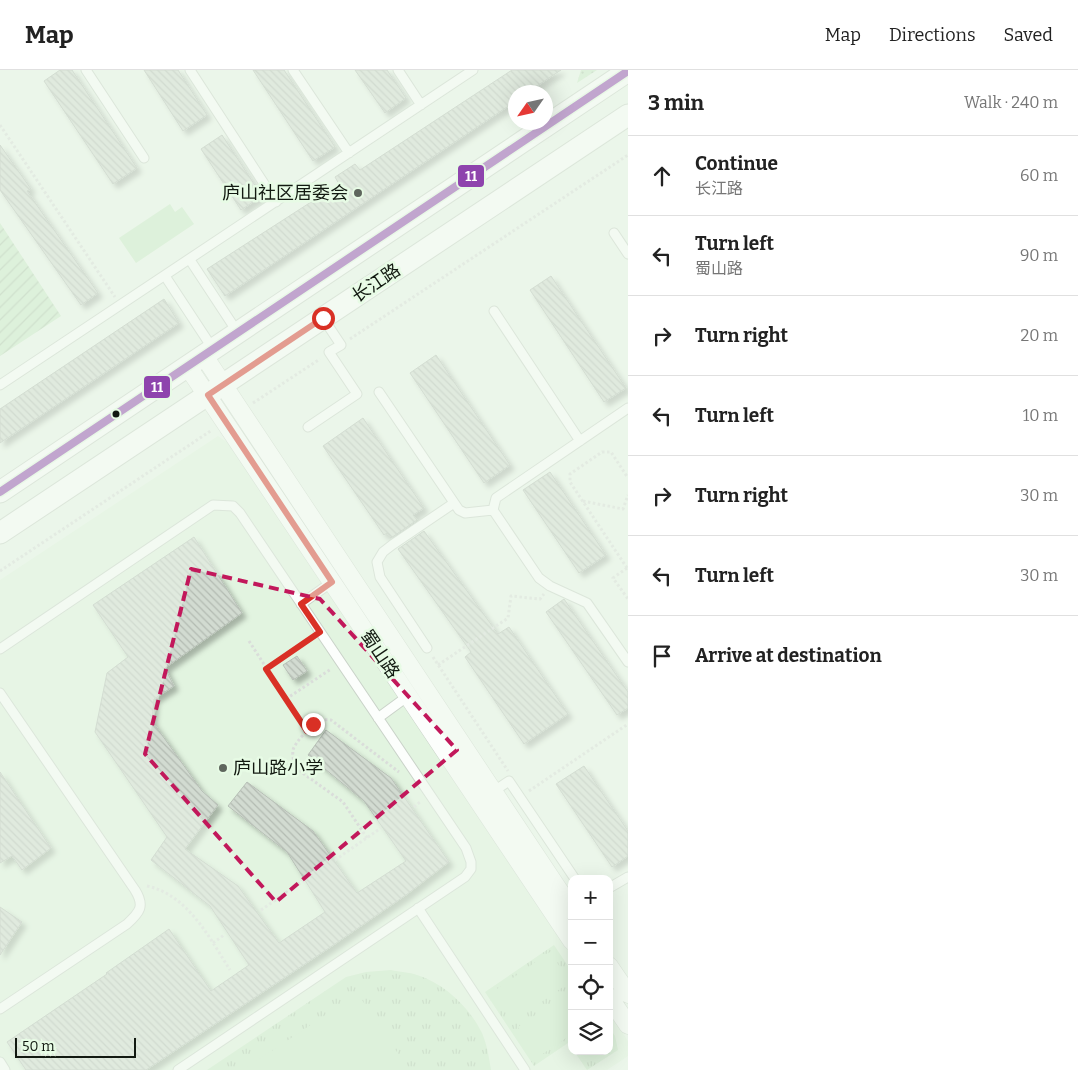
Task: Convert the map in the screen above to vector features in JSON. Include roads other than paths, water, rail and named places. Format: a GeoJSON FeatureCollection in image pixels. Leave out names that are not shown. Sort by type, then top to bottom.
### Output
{"type":"FeatureCollection","features":[{"type":"Feature","properties":{"kind":"street","name":"长江路"},"geometry":{"type":"LineString","coordinates":[[0,492],[626,72]]}},
{"type":"Feature","properties":{"kind":"street","name":"长江路"},"geometry":{"type":"LineString","coordinates":[[0,533],[628,115]]}},
{"type":"Feature","properties":{"kind":"street","name":"蜀山路"},"geometry":{"type":"LineString","coordinates":[[202,358],[225,422],[408,696],[568,905]]}},
{"type":"Feature","properties":{"kind":"street","name":"蜀山路"},"geometry":{"type":"LineString","coordinates":[[215,390],[240,412],[486,796],[568,934]]}},
{"type":"Feature","properties":{"kind":"street"},"geometry":{"type":"LineString","coordinates":[[613,972],[628,994]]}},
{"type":"Feature","properties":{"kind":"street"},"geometry":{"type":"LineString","coordinates":[[613,1003],[628,1025]]}},
{"type":"Feature","properties":{"kind":"lane"},"geometry":{"type":"LineString","coordinates":[[86,70],[144,158]]}},
{"type":"Feature","properties":{"kind":"lane"},"geometry":{"type":"LineString","coordinates":[[190,70],[276,202]]}},
{"type":"Feature","properties":{"kind":"lane"},"geometry":{"type":"LineString","coordinates":[[293,70],[350,153]]}},
{"type":"Feature","properties":{"kind":"lane"},"geometry":{"type":"LineString","coordinates":[[398,70],[421,105]]}},
{"type":"Feature","properties":{"kind":"lane"},"geometry":{"type":"LineString","coordinates":[[0,385],[473,70]]}},
{"type":"Feature","properties":{"kind":"lane"},"geometry":{"type":"LineString","coordinates":[[614,233],[628,254]]}},
{"type":"Feature","properties":{"kind":"lane"},"geometry":{"type":"LineString","coordinates":[[190,260],[238,333]]}},
{"type":"Feature","properties":{"kind":"lane"},"geometry":{"type":"LineString","coordinates":[[165,276],[202,358]]}},
{"type":"Feature","properties":{"kind":"lane"},"geometry":{"type":"LineString","coordinates":[[494,311],[580,440]]}},
{"type":"Feature","properties":{"kind":"lane"},"geometry":{"type":"LineString","coordinates":[[308,427],[357,394],[330,352],[341,345],[323,318]]}},
{"type":"Feature","properties":{"kind":"lane"},"geometry":{"type":"LineString","coordinates":[[379,392],[459,510],[465,513],[493,510]]}},
{"type":"Feature","properties":{"kind":"lane"},"geometry":{"type":"LineString","coordinates":[[628,408],[496,498],[493,510],[539,578],[550,586],[587,603],[628,662]]}},
{"type":"Feature","properties":{"kind":"lane"},"geometry":{"type":"LineString","coordinates":[[427,648],[380,577],[377,562],[383,552],[392,545],[454,503]]}},
{"type":"Feature","properties":{"kind":"lane"},"geometry":{"type":"LineString","coordinates":[[0,649],[212,505],[233,506],[240,513],[466,848],[471,862],[471,869],[465,877],[178,1070]]}},
{"type":"Feature","properties":{"kind":"lane"},"geometry":{"type":"LineString","coordinates":[[301,604],[332,582]]}},
{"type":"Feature","properties":{"kind":"lane"},"geometry":{"type":"LineString","coordinates":[[0,693],[140,899],[140,908],[136,916],[127,924],[0,1010]]}},
{"type":"Feature","properties":{"kind":"lane"},"geometry":{"type":"LineString","coordinates":[[378,718],[408,696]]}},
{"type":"Feature","properties":{"kind":"lane"},"geometry":{"type":"LineString","coordinates":[[486,796],[509,781],[572,875]]}},
{"type":"Feature","properties":{"kind":"lane"},"geometry":{"type":"LineString","coordinates":[[613,885],[628,876]]}},
{"type":"Feature","properties":{"kind":"lane"},"geometry":{"type":"LineString","coordinates":[[418,908],[525,1070]]}},
{"type":"Feature","properties":{"kind":"lane"},"geometry":{"type":"LineString","coordinates":[[0,1062],[5,1070]]}},
{"type":"Feature","properties":{"kind":"place","name":"庐山社区居委会"},"geometry":{"type":"Point","coordinates":[358,193]}},
{"type":"Feature","properties":{"kind":"place","name":"庐山路小学"},"geometry":{"type":"Point","coordinates":[223,768]}}]}
